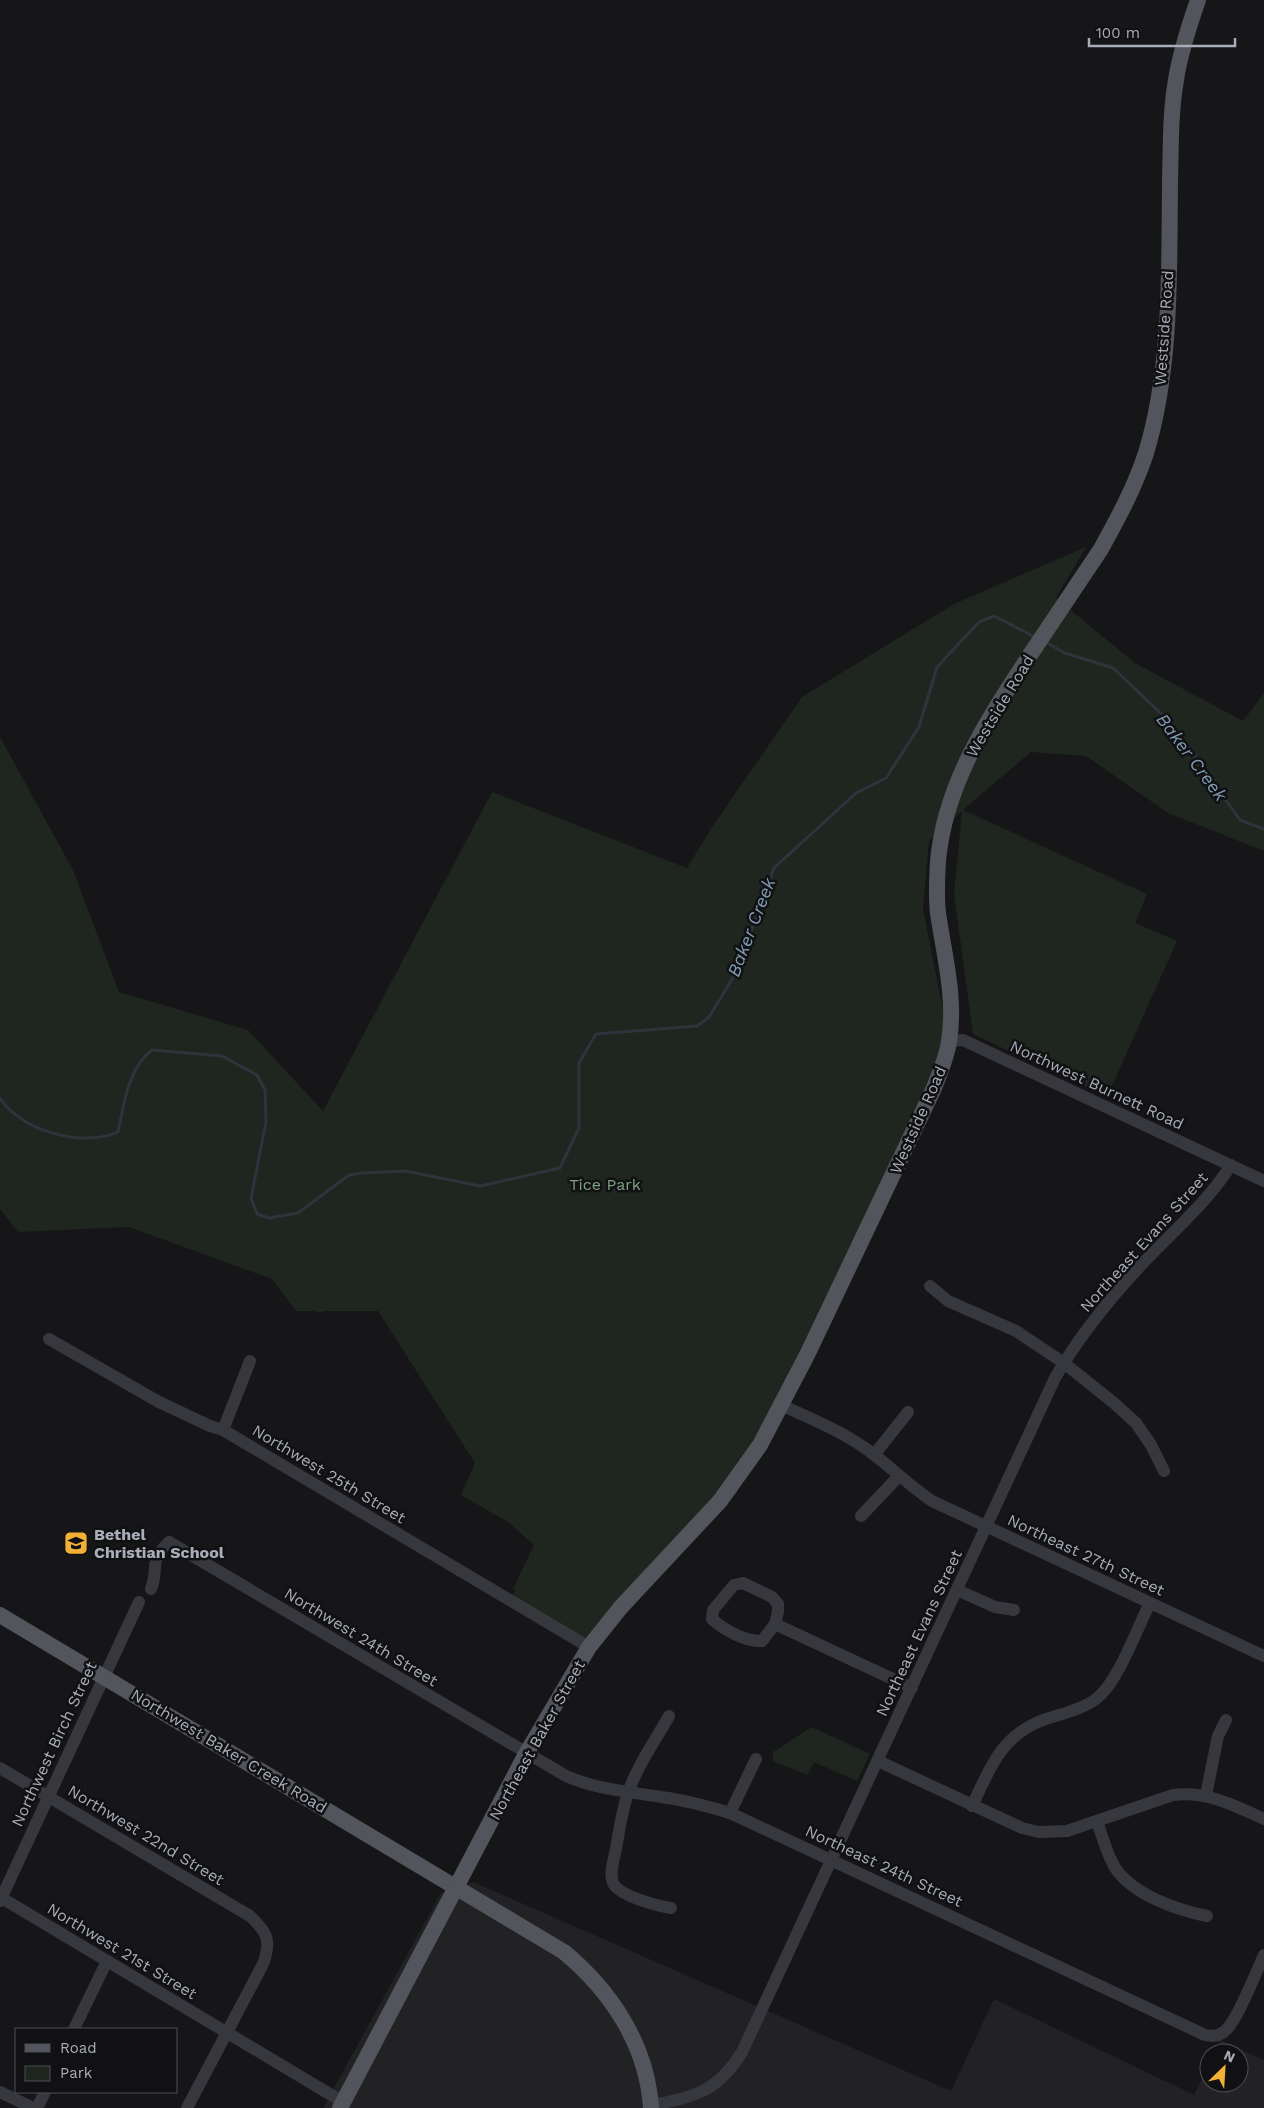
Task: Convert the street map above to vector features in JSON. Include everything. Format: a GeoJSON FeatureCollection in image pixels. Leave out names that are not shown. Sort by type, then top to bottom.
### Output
{"type":"FeatureCollection","features":[{"type":"Feature","properties":{"kind":"main road","name":"Westside Road"},"geometry":{"type":"LineString","coordinates":[[781,1405],[924,1112],[944,1063],[949,1041],[950,988],[937,900],[938,858],[948,812],[961,773],[977,740],[1010,684],[1100,549],[1135,483],[1150,437],[1159,392],[1168,283],[1172,106],[1180,60],[1198,0]]}},
{"type":"Feature","properties":{"kind":"main road","name":"Northeast Baker Street"},"geometry":{"type":"LineString","coordinates":[[342,2105],[458,1888],[526,1754],[589,1647],[621,1607],[731,1487],[760,1444],[781,1405]]}},
{"type":"Feature","properties":{"kind":"main road","name":"Northwest Baker Creek Road"},"geometry":{"type":"LineString","coordinates":[[0,1615],[564,1952],[600,1986],[631,2032],[644,2072],[651,2107]]}},
{"type":"Feature","properties":{"kind":"street","name":"Northwest Burnett Road"},"geometry":{"type":"LineString","coordinates":[[949,1041],[962,1040],[1264,1180]]}},
{"type":"Feature","properties":{"kind":"street","name":"Northeast Evans Street"},"geometry":{"type":"LineString","coordinates":[[651,2107],[699,2094],[717,2084],[732,2068],[742,2052],[1064,1363],[1109,1303],[1145,1262],[1201,1206],[1230,1165]]}},
{"type":"Feature","properties":{"kind":"street"},"geometry":{"type":"LineString","coordinates":[[930,1286],[948,1301],[1016,1331],[1064,1363],[1136,1423],[1151,1445],[1164,1471]]}},
{"type":"Feature","properties":{"kind":"street","name":"Northwest 25th Street"},"geometry":{"type":"LineString","coordinates":[[49,1339],[159,1402],[210,1426],[223,1430],[589,1647]]}},
{"type":"Feature","properties":{"kind":"street"},"geometry":{"type":"LineString","coordinates":[[223,1430],[250,1360]]}},
{"type":"Feature","properties":{"kind":"street","name":"Northeast 27th Street"},"geometry":{"type":"LineString","coordinates":[[781,1405],[846,1436],[874,1455],[932,1501],[1264,1656]]}},
{"type":"Feature","properties":{"kind":"street"},"geometry":{"type":"LineString","coordinates":[[874,1455],[908,1412]]}},
{"type":"Feature","properties":{"kind":"street"},"geometry":{"type":"LineString","coordinates":[[861,1516],[899,1476]]}},
{"type":"Feature","properties":{"kind":"street","name":"Northwest 24th Street"},"geometry":{"type":"LineString","coordinates":[[151,1589],[154,1581],[154,1562],[159,1552],[169,1542],[526,1754]]}},
{"type":"Feature","properties":{"kind":"street"},"geometry":{"type":"LineString","coordinates":[[743,1583],[772,1597],[778,1604],[775,1624],[762,1641],[752,1642],[719,1626],[712,1619],[713,1610],[734,1585],[743,1583]]}},
{"type":"Feature","properties":{"kind":"street"},"geometry":{"type":"LineString","coordinates":[[957,1590],[995,1607],[1014,1610]]}},
{"type":"Feature","properties":{"kind":"street","name":"Northwest Birch Street"},"geometry":{"type":"LineString","coordinates":[[0,1898],[139,1602]]}},
{"type":"Feature","properties":{"kind":"street"},"geometry":{"type":"LineString","coordinates":[[972,1806],[995,1760],[1012,1738],[1025,1728],[1086,1705],[1097,1699],[1109,1686],[1150,1603]]}},
{"type":"Feature","properties":{"kind":"street"},"geometry":{"type":"LineString","coordinates":[[775,1624],[912,1688]]}},
{"type":"Feature","properties":{"kind":"street"},"geometry":{"type":"LineString","coordinates":[[669,1716],[638,1770],[628,1792],[612,1870],[613,1883],[619,1889],[653,1905],[671,1908]]}},
{"type":"Feature","properties":{"kind":"street"},"geometry":{"type":"LineString","coordinates":[[1206,1795],[1218,1736],[1226,1720]]}},
{"type":"Feature","properties":{"kind":"street","name":"Northeast 24th Street"},"geometry":{"type":"LineString","coordinates":[[526,1754],[585,1784],[606,1790],[688,1802],[730,1813],[1211,2037],[1219,2035],[1231,2025],[1264,1955]]}},
{"type":"Feature","properties":{"kind":"street"},"geometry":{"type":"LineString","coordinates":[[730,1813],[756,1759]]}},
{"type":"Feature","properties":{"kind":"street"},"geometry":{"type":"LineString","coordinates":[[878,1761],[972,1806],[1022,1828],[1039,1832],[1067,1831],[1174,1795],[1191,1793],[1206,1795],[1226,1802],[1264,1820]]}},
{"type":"Feature","properties":{"kind":"street","name":"Northwest 22nd Street"},"geometry":{"type":"LineString","coordinates":[[0,1768],[250,1916],[261,1926],[268,1938],[268,1951],[264,1964],[226,2033]]}},
{"type":"Feature","properties":{"kind":"street"},"geometry":{"type":"LineString","coordinates":[[1097,1822],[1114,1867],[1123,1879],[1138,1890],[1183,1911],[1207,1916]]}},
{"type":"Feature","properties":{"kind":"street","name":"Northwest 21st Street"},"geometry":{"type":"LineString","coordinates":[[0,1898],[226,2033],[342,2105]]}},
{"type":"Feature","properties":{"kind":"street"},"geometry":{"type":"LineString","coordinates":[[74,2028],[107,1961]]}},
{"type":"Feature","properties":{"kind":"street"},"geometry":{"type":"LineString","coordinates":[[187,2108],[226,2033]]}},
{"type":"Feature","properties":{"kind":"street"},"geometry":{"type":"LineString","coordinates":[[0,2092],[33,2108]]}},
{"type":"Feature","properties":{"kind":"street"},"geometry":{"type":"LineString","coordinates":[[37,2108],[44,2093]]}},
{"type":"Feature","properties":{"kind":"shaded area"},"geometry":{"type":"Polygon","coordinates":[[[473,1882],[951,2091],[994,1999],[1194,2095],[1199,2085],[1199,2093],[1249,2093],[1249,2053],[1264,2060],[1264,2108],[323,2108],[441,1893],[473,1882]]]}},
{"type":"Feature","properties":{"kind":"green space","name":"Tice Park"},"geometry":{"type":"Polygon","coordinates":[[[1086,547],[1056,598],[1135,663],[1243,721],[1264,693],[1264,851],[1168,813],[1086,756],[1031,752],[963,810],[1147,894],[1135,923],[1177,941],[1107,1097],[973,1034],[954,894],[962,811],[929,841],[923,909],[949,1041],[810,1349],[731,1487],[589,1647],[513,1595],[515,1590],[513,1589],[534,1545],[508,1522],[461,1495],[475,1463],[378,1311],[324,1311],[320,1313],[296,1311],[272,1279],[129,1227],[18,1232],[0,1209],[0,737],[73,870],[119,992],[248,1030],[323,1111],[492,792],[687,868],[712,827],[802,697],[954,604],[1086,547]]]}},
{"type":"Feature","properties":{"kind":"green space"},"geometry":{"type":"Polygon","coordinates":[[[812,1727],[870,1754],[857,1781],[814,1762],[807,1775],[773,1761],[773,1752],[812,1727]]]}},
{"type":"Feature","properties":{"kind":"waterway","name":"Baker Creek"},"geometry":{"type":"LineString","coordinates":[[0,1098],[10,1110],[22,1119],[53,1133],[70,1137],[87,1138],[103,1136],[118,1132],[132,1076],[137,1066],[152,1050],[222,1056],[257,1075],[265,1090],[266,1122],[251,1198],[257,1214],[269,1218],[298,1213],[349,1175],[406,1171],[480,1186],[560,1168],[579,1128],[579,1063],[596,1034],[697,1026],[709,1017],[736,973],[774,868],[856,793],[886,778],[919,727],[937,667],[979,622],[994,616],[1035,637]]}},
{"type":"Feature","properties":{"kind":"waterway","name":"Baker Creek"},"geometry":{"type":"LineString","coordinates":[[1045,642],[1065,653],[1113,668],[1172,724],[1240,820],[1264,829]]}},
{"type":"Feature","properties":{"kind":"place","name":"Bethel Christian School"},"geometry":{"type":"Point","coordinates":[76,1543]}}]}
